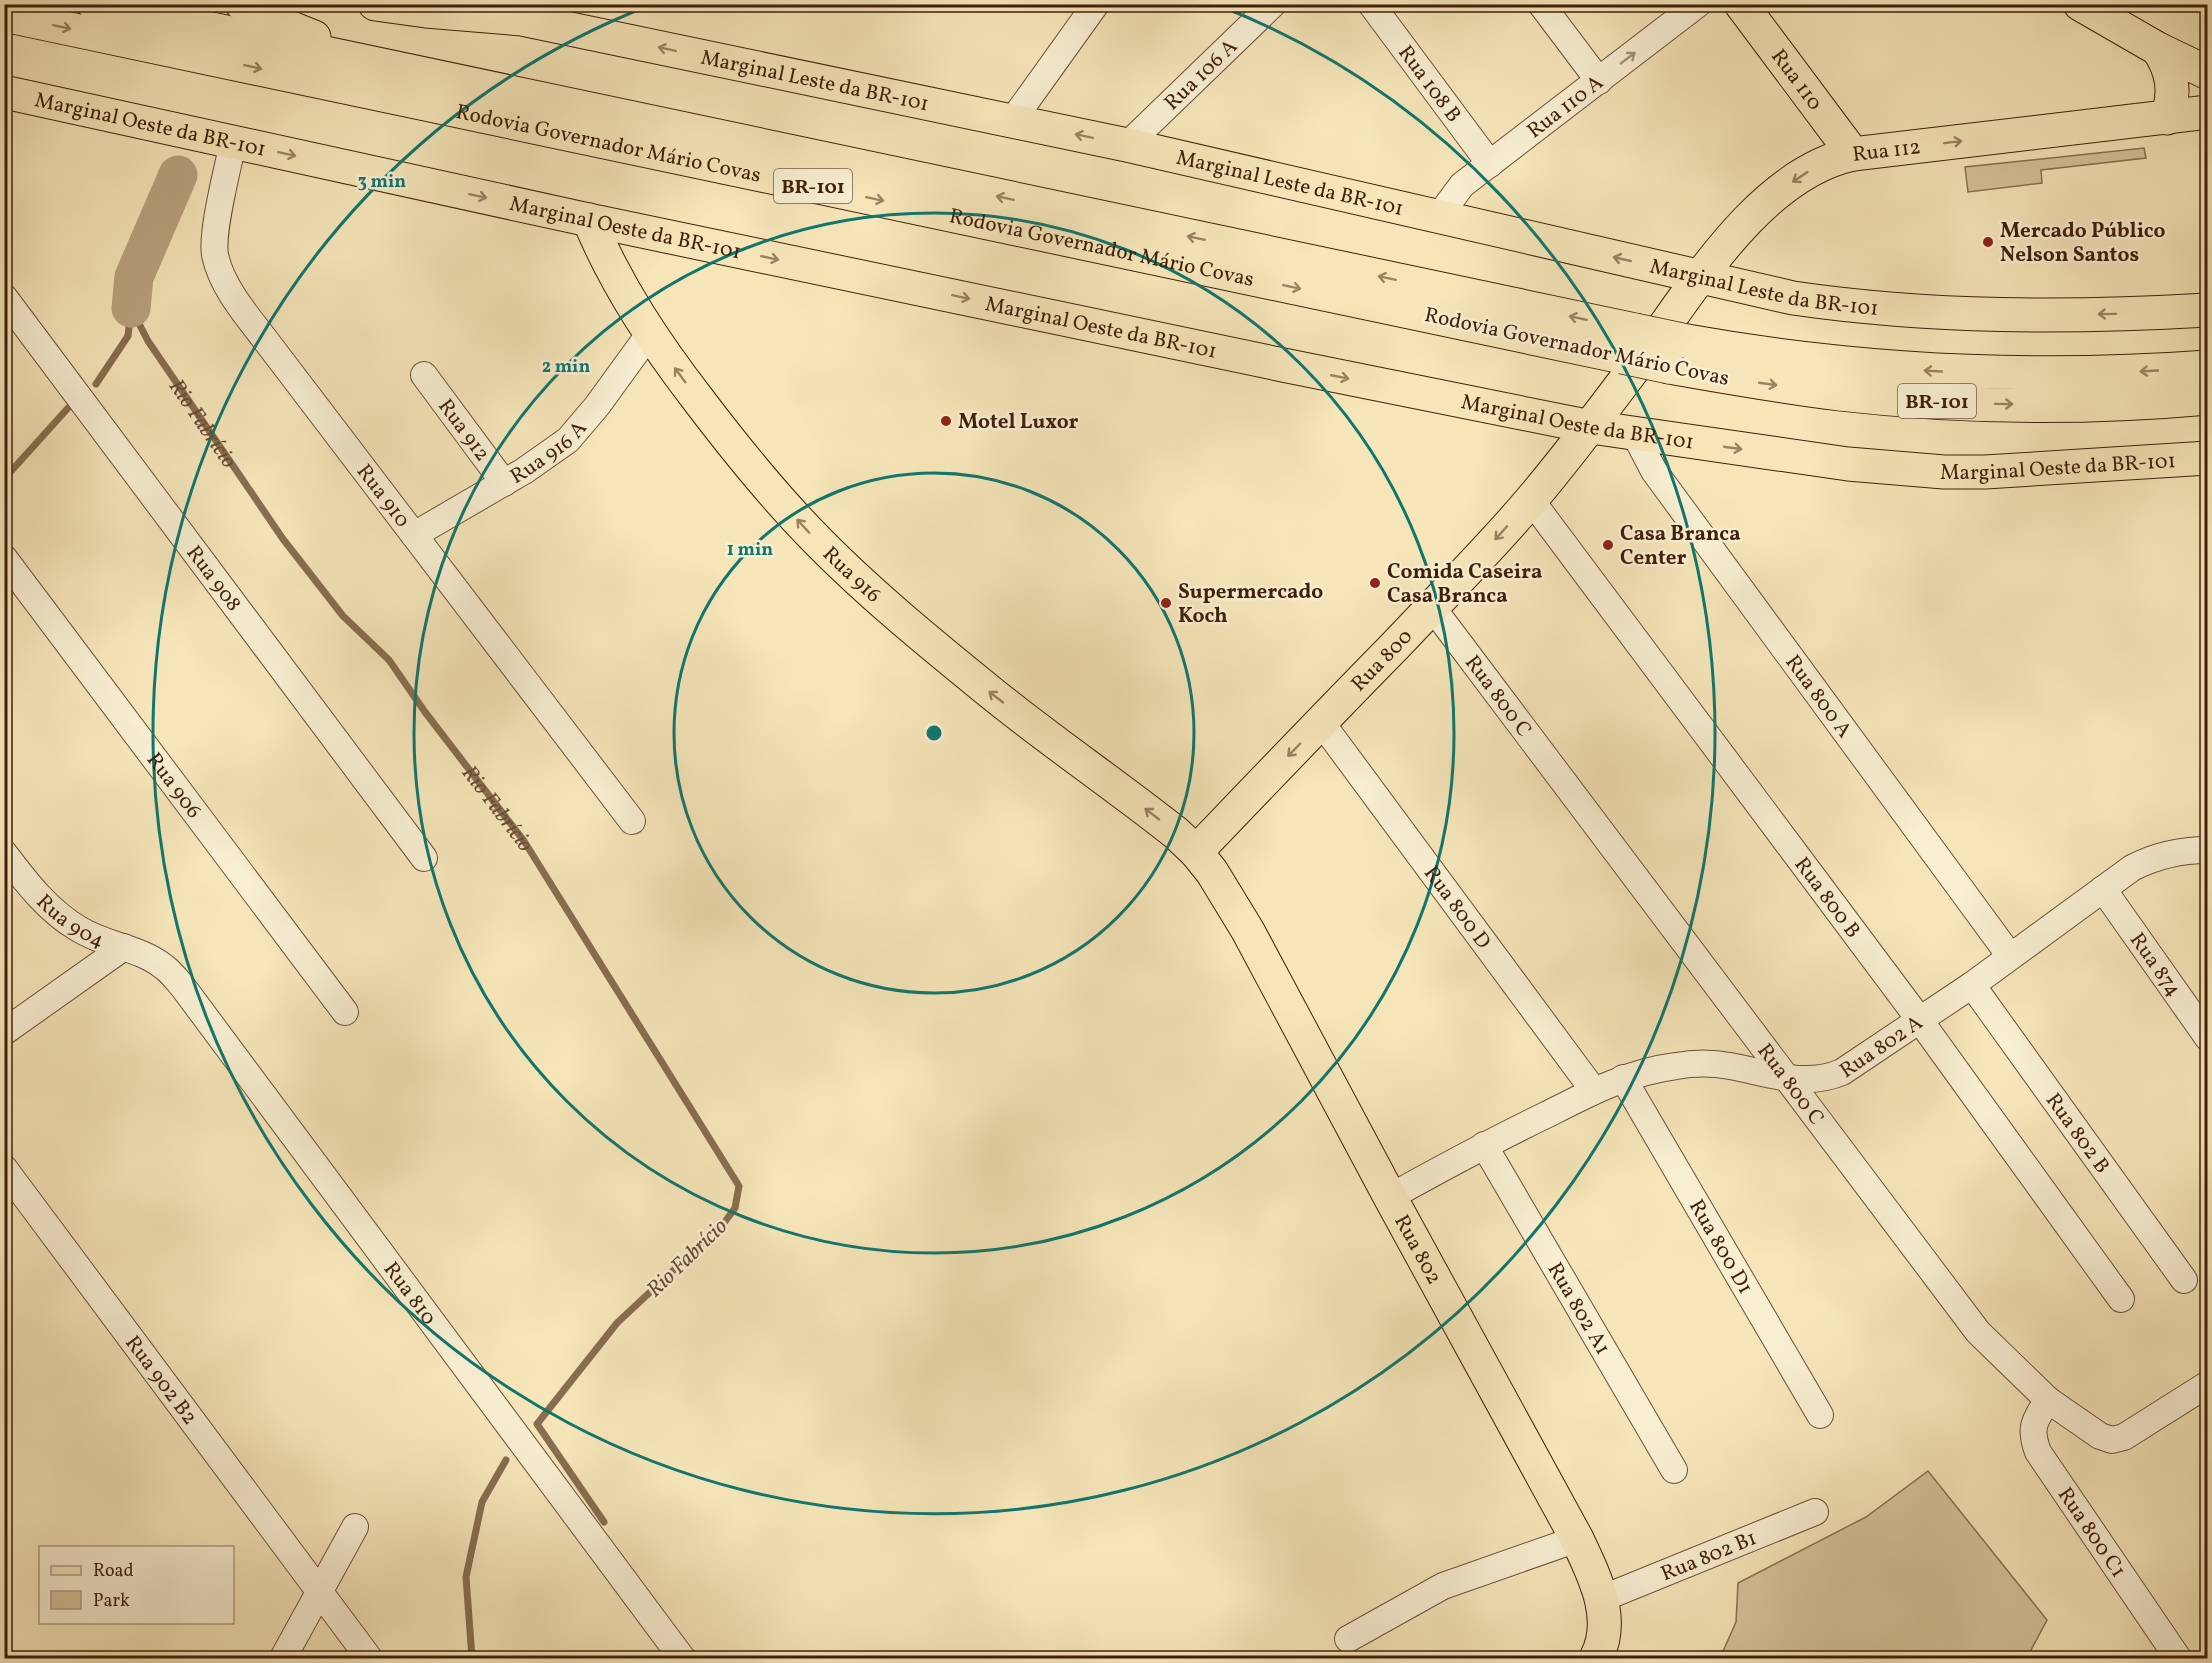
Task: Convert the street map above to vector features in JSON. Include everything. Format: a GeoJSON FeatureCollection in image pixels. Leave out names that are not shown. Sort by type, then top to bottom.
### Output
{"type":"FeatureCollection","features":[{"type":"Feature","properties":{"kind":"main road","name":"Rodovia Governador Mário Covas"},"geometry":{"type":"LineString","coordinates":[[93,4],[403,71],[1648,354],[1760,383],[1901,399],[2114,404],[2208,398]]}},
{"type":"Feature","properties":{"kind":"main road"},"geometry":{"type":"LineString","coordinates":[[242,4],[284,25],[403,71]]}},
{"type":"Feature","properties":{"kind":"main road","name":"Marginal Leste da BR-101"},"geometry":{"type":"LineString","coordinates":[[375,4],[522,19],[1127,145],[1793,298],[1845,306],[1923,313],[2066,315],[2208,310]]}},
{"type":"Feature","properties":{"kind":"main road","name":"Rua 110"},"geometry":{"type":"LineString","coordinates":[[1741,4],[1853,154]]}},
{"type":"Feature","properties":{"kind":"main road"},"geometry":{"type":"LineString","coordinates":[[2080,4],[2158,49],[2208,73]]}},
{"type":"Feature","properties":{"kind":"main road","name":"Rodovia Governador Mário Covas"},"geometry":{"type":"LineString","coordinates":[[4,15],[1648,354],[1811,361],[1936,371],[2078,374],[2208,367]]}},
{"type":"Feature","properties":{"kind":"main road"},"geometry":{"type":"LineString","coordinates":[[2158,49],[2169,68],[2173,89],[2167,118]]}},
{"type":"Feature","properties":{"kind":"main road","name":"Marginal Oeste da BR-101"},"geometry":{"type":"LineString","coordinates":[[4,92],[590,220],[1282,365],[1591,427],[1859,466],[1944,472],[1985,472],[2208,458]]}},
{"type":"Feature","properties":{"kind":"main road","name":"Rua 112"},"geometry":{"type":"LineString","coordinates":[[1648,354],[1699,278],[1731,238],[1783,189],[1825,162],[1853,154],[2208,112]]}},
{"type":"Feature","properties":{"kind":"main road","name":"Rua 916"},"geometry":{"type":"LineString","coordinates":[[590,220],[617,280],[650,333],[689,388],[783,504],[831,554],[985,688],[1150,812],[1196,852]]}},
{"type":"Feature","properties":{"kind":"main road"},"geometry":{"type":"LineString","coordinates":[[1552,472],[1551,444],[1542,417],[1599,396],[1648,354]]}},
{"type":"Feature","properties":{"kind":"main road"},"geometry":{"type":"LineString","coordinates":[[1634,433],[1624,401],[1648,354]]}},
{"type":"Feature","properties":{"kind":"main road","name":"Rua 800"},"geometry":{"type":"LineString","coordinates":[[1196,852],[1432,607],[1531,500],[1648,354]]}},
{"type":"Feature","properties":{"kind":"main road","name":"Rua 802"},"geometry":{"type":"LineString","coordinates":[[1196,852],[1212,872],[1278,985],[1390,1197],[1577,1539],[1593,1574],[1601,1599],[1604,1631],[1596,1659]]}},
{"type":"Feature","properties":{"kind":"street"},"geometry":{"type":"LineString","coordinates":[[487,4],[522,19]]}},
{"type":"Feature","properties":{"kind":"street"},"geometry":{"type":"LineString","coordinates":[[1012,121],[1096,4]]}},
{"type":"Feature","properties":{"kind":"street","name":"Rua 106 A"},"geometry":{"type":"LineString","coordinates":[[1127,145],[1273,4]]}},
{"type":"Feature","properties":{"kind":"street","name":"Rua 108 B"},"geometry":{"type":"LineString","coordinates":[[1371,4],[1490,164]]}},
{"type":"Feature","properties":{"kind":"street"},"geometry":{"type":"LineString","coordinates":[[1541,4],[1599,81]]}},
{"type":"Feature","properties":{"kind":"street","name":"Rua 110 A"},"geometry":{"type":"LineString","coordinates":[[1439,216],[1462,185],[1698,4]]}},
{"type":"Feature","properties":{"kind":"street","name":"Rua 910"},"geometry":{"type":"LineString","coordinates":[[233,142],[215,237],[215,253],[225,281],[270,346],[632,821]]}},
{"type":"Feature","properties":{"kind":"street","name":"Rua 908"},"geometry":{"type":"LineString","coordinates":[[4,297],[424,858]]}},
{"type":"Feature","properties":{"kind":"street","name":"Rua 916 A"},"geometry":{"type":"LineString","coordinates":[[414,535],[504,483],[546,457],[568,440],[597,406],[650,333]]}},
{"type":"Feature","properties":{"kind":"street","name":"Rua 912"},"geometry":{"type":"LineString","coordinates":[[424,375],[504,483]]}},
{"type":"Feature","properties":{"kind":"street","name":"Rua 800 A"},"geometry":{"type":"LineString","coordinates":[[1634,433],[1654,471],[2010,956]]}},
{"type":"Feature","properties":{"kind":"street","name":"Rua 800 B"},"geometry":{"type":"LineString","coordinates":[[1531,500],[1919,1020],[2121,1299]]}},
{"type":"Feature","properties":{"kind":"street","name":"Rua 906"},"geometry":{"type":"LineString","coordinates":[[4,558],[345,1012]]}},
{"type":"Feature","properties":{"kind":"street","name":"Rua 800 C"},"geometry":{"type":"LineString","coordinates":[[1432,607],[1978,1332],[2048,1400],[2084,1426],[2112,1440],[2124,1437],[2208,1384]]}},
{"type":"Feature","properties":{"kind":"street","name":"Rua 800 D"},"geometry":{"type":"LineString","coordinates":[[1321,722],[1594,1091]]}},
{"type":"Feature","properties":{"kind":"street","name":"Rua 802 A"},"geometry":{"type":"LineString","coordinates":[[1390,1197],[1484,1145],[1594,1091],[1623,1078],[1649,1070],[1703,1064],[1728,1066],[1789,1079],[1828,1078],[1842,1072],[1972,985],[2132,868],[2171,852],[2208,850]]}},
{"type":"Feature","properties":{"kind":"street","name":"Rua 904"},"geometry":{"type":"LineString","coordinates":[[4,853],[44,902],[65,920],[81,931],[124,947]]}},
{"type":"Feature","properties":{"kind":"street","name":"Rua 874"},"geometry":{"type":"LineString","coordinates":[[2103,889],[2208,1038]]}},
{"type":"Feature","properties":{"kind":"street"},"geometry":{"type":"LineString","coordinates":[[4,1032],[124,947]]}},
{"type":"Feature","properties":{"kind":"street","name":"Rua 810"},"geometry":{"type":"LineString","coordinates":[[124,947],[142,953],[166,967],[183,987],[682,1659]]}},
{"type":"Feature","properties":{"kind":"street","name":"Rua 802 B"},"geometry":{"type":"LineString","coordinates":[[1972,985],[2184,1280]]}},
{"type":"Feature","properties":{"kind":"street","name":"Rua 800 D1"},"geometry":{"type":"LineString","coordinates":[[1623,1078],[1820,1415]]}},
{"type":"Feature","properties":{"kind":"street","name":"Rua 802 A1"},"geometry":{"type":"LineString","coordinates":[[1484,1145],[1674,1470]]}},
{"type":"Feature","properties":{"kind":"street","name":"Rua 902 B2"},"geometry":{"type":"LineString","coordinates":[[4,1168],[369,1659]]}},
{"type":"Feature","properties":{"kind":"street","name":"Rua 800 C1"},"geometry":{"type":"LineString","coordinates":[[2048,1400],[2036,1419],[2032,1435],[2038,1452],[2178,1659]]}},
{"type":"Feature","properties":{"kind":"street","name":"Rua 802 B1"},"geometry":{"type":"LineString","coordinates":[[1601,1599],[1815,1512]]}},
{"type":"Feature","properties":{"kind":"street"},"geometry":{"type":"LineString","coordinates":[[283,1659],[355,1527]]}},
{"type":"Feature","properties":{"kind":"street"},"geometry":{"type":"LineString","coordinates":[[1348,1639],[1443,1586],[1577,1539]]}},
{"type":"Feature","properties":{"kind":"green space"},"geometry":{"type":"Polygon","coordinates":[[[2144,148],[2146,158],[2041,170],[2042,183],[1968,192],[1965,167],[2144,148]]]}},
{"type":"Feature","properties":{"kind":"green space"},"geometry":{"type":"Polygon","coordinates":[[[1928,1471],[2047,1620],[2030,1652],[1981,1653],[1970,1658],[1720,1658],[1736,1622],[1738,1583],[1866,1517],[1928,1471]]]}},
{"type":"Feature","properties":{"kind":"waterway","name":"Rio Fabrício"},"geometry":{"type":"LineString","coordinates":[[131,308],[134,277],[178,175]]}},
{"type":"Feature","properties":{"kind":"waterway","name":"Rio Fabrício"},"geometry":{"type":"LineString","coordinates":[[131,308],[148,341],[283,539],[343,616],[389,660],[425,712],[524,841],[739,1186],[735,1208],[724,1223],[617,1323],[537,1424],[604,1522]]}},
{"type":"Feature","properties":{"kind":"waterway"},"geometry":{"type":"LineString","coordinates":[[96,384],[128,336],[131,309]]}},
{"type":"Feature","properties":{"kind":"waterway"},"geometry":{"type":"LineString","coordinates":[[4,479],[68,408]]}},
{"type":"Feature","properties":{"kind":"waterway","name":"Rio Fabrício"},"geometry":{"type":"LineString","coordinates":[[472,1658],[466,1577],[482,1502],[506,1460]]}},
{"type":"Feature","properties":{"kind":"place","name":"Mercado Público Nelson Santos"},"geometry":{"type":"Point","coordinates":[1988,242]}},
{"type":"Feature","properties":{"kind":"place","name":"Motel Luxor"},"geometry":{"type":"Point","coordinates":[946,421]}},
{"type":"Feature","properties":{"kind":"place","name":"Casa Branca Center"},"geometry":{"type":"Point","coordinates":[1608,545]}},
{"type":"Feature","properties":{"kind":"place","name":"Comida Caseira Casa Branca"},"geometry":{"type":"Point","coordinates":[1375,583]}},
{"type":"Feature","properties":{"kind":"place","name":"Supermercado Koch"},"geometry":{"type":"Point","coordinates":[1166,603]}}]}
